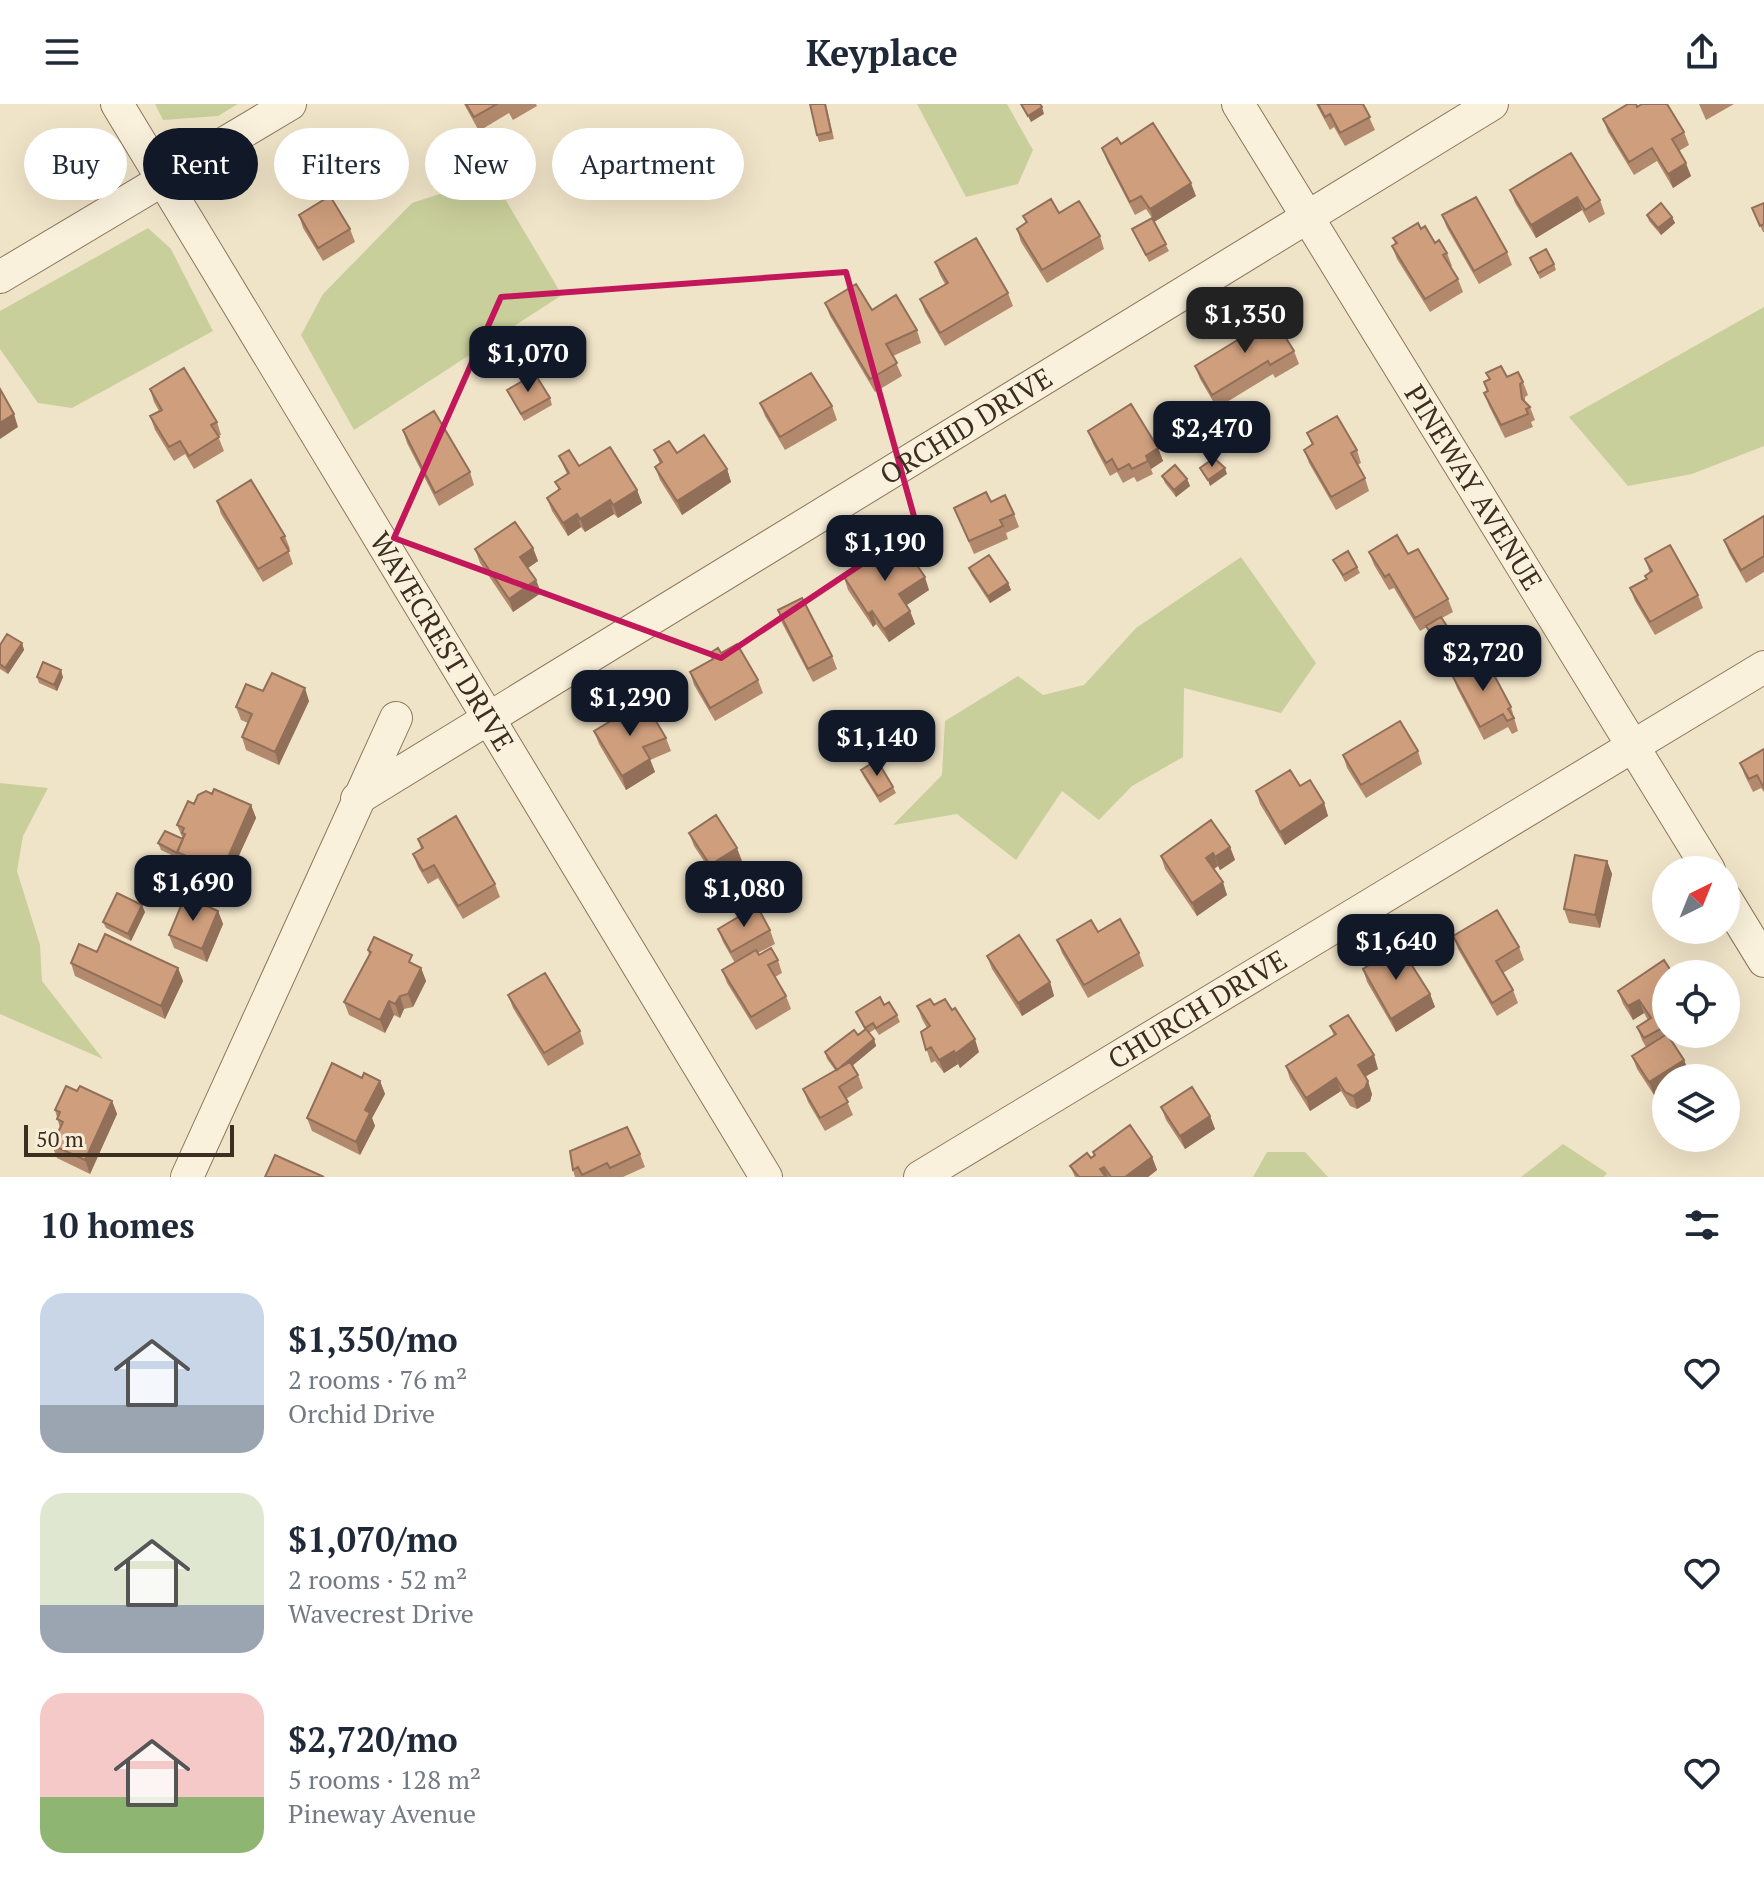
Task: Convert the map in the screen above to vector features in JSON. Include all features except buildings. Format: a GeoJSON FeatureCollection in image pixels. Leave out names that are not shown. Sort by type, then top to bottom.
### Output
{"type":"FeatureCollection","features":[{"type":"Feature","properties":{"kind":"street","name":"WAVECREST DRIVE"},"geometry":{"type":"LineString","coordinates":[[117,104],[143,146]]}},
{"type":"Feature","properties":{"kind":"street"},"geometry":{"type":"LineString","coordinates":[[250,128],[290,104]]}},
{"type":"Feature","properties":{"kind":"street","name":"PINEWAY AVENUE"},"geometry":{"type":"LineString","coordinates":[[1238,104],[1700,856]]}},
{"type":"Feature","properties":{"kind":"street","name":"ORCHID DRIVE"},"geometry":{"type":"LineString","coordinates":[[357,799],[1492,104]]}},
{"type":"Feature","properties":{"kind":"street"},"geometry":{"type":"LineString","coordinates":[[0,277],[143,192]]}},
{"type":"Feature","properties":{"kind":"street","name":"WAVECREST DRIVE"},"geometry":{"type":"LineString","coordinates":[[176,200],[766,1177]]}},
{"type":"Feature","properties":{"kind":"street","name":"CHURCH DRIVE"},"geometry":{"type":"LineString","coordinates":[[920,1177],[1764,667]]}},
{"type":"Feature","properties":{"kind":"street"},"geometry":{"type":"LineString","coordinates":[[187,1177],[396,718]]}},
{"type":"Feature","properties":{"kind":"street"},"geometry":{"type":"LineString","coordinates":[[1740,922],[1764,961]]}},
{"type":"Feature","properties":{"kind":"highlighted area"},"geometry":{"type":"Polygon","coordinates":[[[846,272],[917,527],[721,658],[394,538],[501,297],[846,272]]]}},
{"type":"Feature","properties":{"kind":"green space"},"geometry":{"type":"Polygon","coordinates":[[[155,104],[238,104],[218,116],[163,120],[155,104]]]}},
{"type":"Feature","properties":{"kind":"green space"},"geometry":{"type":"Polygon","coordinates":[[[917,104],[1007,104],[1033,150],[1018,184],[966,197],[917,104]]]}},
{"type":"Feature","properties":{"kind":"green space"},"geometry":{"type":"Polygon","coordinates":[[[425,199],[506,200],[562,295],[354,430],[301,335],[323,294],[412,203],[425,199]]]}},
{"type":"Feature","properties":{"kind":"green space"},"geometry":{"type":"Polygon","coordinates":[[[148,228],[171,249],[213,331],[72,408],[38,403],[0,349],[0,311],[148,228]]]}},
{"type":"Feature","properties":{"kind":"green space"},"geometry":{"type":"Polygon","coordinates":[[[1764,307],[1764,446],[1692,474],[1628,486],[1569,417],[1764,307]]]}},
{"type":"Feature","properties":{"kind":"green space"},"geometry":{"type":"Polygon","coordinates":[[[1241,557],[1316,663],[1281,713],[1184,688],[1183,757],[1132,786],[1099,820],[1062,791],[1016,860],[957,814],[893,825],[942,775],[945,721],[1018,676],[1043,695],[1084,685],[1136,628],[1241,557]]]}},
{"type":"Feature","properties":{"kind":"green space"},"geometry":{"type":"Polygon","coordinates":[[[0,783],[48,788],[23,836],[17,871],[40,945],[42,981],[103,1059],[0,1014],[0,783]]]}},
{"type":"Feature","properties":{"kind":"green space"},"geometry":{"type":"Polygon","coordinates":[[[1563,1144],[1607,1173],[1604,1177],[1521,1177],[1563,1144]]]}},
{"type":"Feature","properties":{"kind":"green space"},"geometry":{"type":"Polygon","coordinates":[[[1267,1152],[1305,1152],[1328,1177],[1253,1177],[1267,1152]]]}}]}
